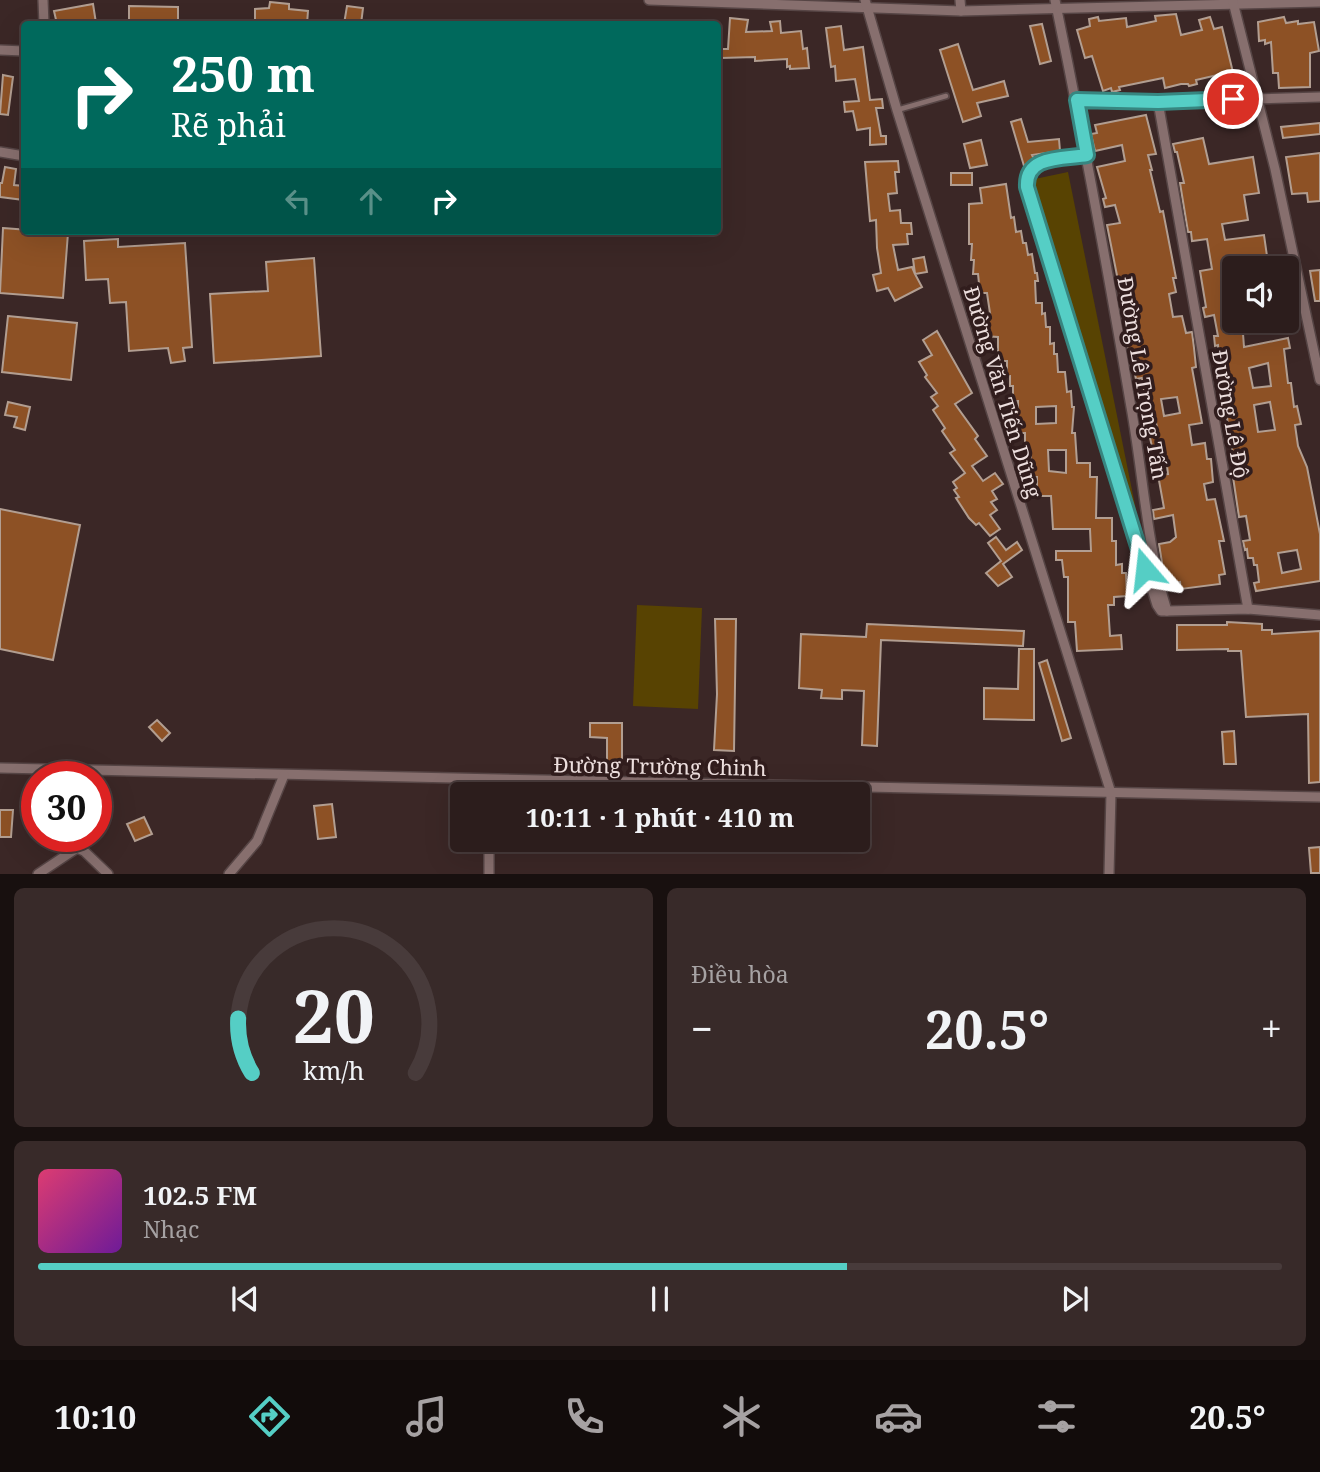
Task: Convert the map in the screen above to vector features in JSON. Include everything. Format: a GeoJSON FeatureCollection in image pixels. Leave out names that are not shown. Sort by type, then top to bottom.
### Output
{"type":"FeatureCollection","features":[{"type":"Feature","properties":{"kind":"street"},"geometry":{"type":"LineString","coordinates":[[43,0],[44,21]]}},
{"type":"Feature","properties":{"kind":"street"},"geometry":{"type":"LineString","coordinates":[[649,0],[866,4],[961,11],[1056,4],[1320,2]]}},
{"type":"Feature","properties":{"kind":"street"},"geometry":{"type":"LineString","coordinates":[[960,0],[961,11]]}},
{"type":"Feature","properties":{"kind":"street"},"geometry":{"type":"LineString","coordinates":[[1233,3],[1258,98],[1320,380]]}},
{"type":"Feature","properties":{"kind":"street","name":"Đường Văn Tiến Dũng"},"geometry":{"type":"LineString","coordinates":[[866,4],[1111,793],[1109,873]]}},
{"type":"Feature","properties":{"kind":"street","name":"Đường Lê Trọng Tấn"},"geometry":{"type":"LineString","coordinates":[[1056,4],[1077,100],[1156,565],[1167,611]]}},
{"type":"Feature","properties":{"kind":"street"},"geometry":{"type":"LineString","coordinates":[[0,50],[21,51]]}},
{"type":"Feature","properties":{"kind":"street"},"geometry":{"type":"LineString","coordinates":[[1077,100],[1158,102],[1320,97]]}},
{"type":"Feature","properties":{"kind":"street","name":"Đường Lê Độ"},"geometry":{"type":"LineString","coordinates":[[1158,102],[1248,608]]}},
{"type":"Feature","properties":{"kind":"street"},"geometry":{"type":"LineString","coordinates":[[0,152],[21,156]]}},
{"type":"Feature","properties":{"kind":"street"},"geometry":{"type":"LineString","coordinates":[[1087,155],[1034,165],[1026,177],[1027,187],[1153,595],[1161,611],[1248,608],[1320,615]]}},
{"type":"Feature","properties":{"kind":"street","name":"Đường Trường Chinh"},"geometry":{"type":"LineString","coordinates":[[0,768],[1320,797]]}},
{"type":"Feature","properties":{"kind":"street"},"geometry":{"type":"LineString","coordinates":[[229,873],[257,841],[284,775]]}},
{"type":"Feature","properties":{"kind":"street"},"geometry":{"type":"LineString","coordinates":[[38,873],[77,848],[108,873]]}},
{"type":"Feature","properties":{"kind":"street"},"geometry":{"type":"LineString","coordinates":[[489,852],[489,873]]}},
{"type":"Feature","properties":{"kind":"lane"},"geometry":{"type":"LineString","coordinates":[[897,110],[946,96]]}},
{"type":"Feature","properties":{"kind":"shaded area"},"geometry":{"type":"Polygon","coordinates":[[[1068,172],[1139,525],[1135,525],[1030,180],[1068,172]]]}},
{"type":"Feature","properties":{"kind":"shaded area"},"geometry":{"type":"Polygon","coordinates":[[[637,605],[702,608],[698,709],[633,706],[637,605]]]}},
{"type":"Feature","properties":{"kind":"building"},"geometry":{"type":"Polygon","coordinates":[[[270,2],[289,4],[289,9],[308,11],[307,21],[255,21],[255,9],[269,8],[270,2]]]}},
{"type":"Feature","properties":{"kind":"building"},"geometry":{"type":"Polygon","coordinates":[[[93,4],[96,21],[56,21],[54,11],[93,4]]]}},
{"type":"Feature","properties":{"kind":"building"},"geometry":{"type":"Polygon","coordinates":[[[129,6],[178,7],[178,21],[129,21],[129,6]]]}},
{"type":"Feature","properties":{"kind":"building"},"geometry":{"type":"Polygon","coordinates":[[[347,6],[363,8],[361,21],[344,21],[347,6]]]}},
{"type":"Feature","properties":{"kind":"building"},"geometry":{"type":"Polygon","coordinates":[[[1176,14],[1181,35],[1202,30],[1199,20],[1210,17],[1214,29],[1222,27],[1237,89],[1228,90],[1226,73],[1196,80],[1197,84],[1189,86],[1181,84],[1165,88],[1163,78],[1119,87],[1120,90],[1112,92],[1111,88],[1103,91],[1092,56],[1085,58],[1077,30],[1090,26],[1089,19],[1098,17],[1099,21],[1126,18],[1127,27],[1156,21],[1155,16],[1176,14]]]}},
{"type":"Feature","properties":{"kind":"building"},"geometry":{"type":"Polygon","coordinates":[[[1284,17],[1286,23],[1314,22],[1319,51],[1310,53],[1310,87],[1279,88],[1278,73],[1273,73],[1271,42],[1265,44],[1265,40],[1259,41],[1258,22],[1284,17]]]}},
{"type":"Feature","properties":{"kind":"building"},"geometry":{"type":"Polygon","coordinates":[[[730,18],[748,20],[746,32],[772,31],[770,22],[780,21],[781,33],[801,31],[803,49],[807,48],[809,68],[790,69],[790,66],[787,67],[787,59],[755,61],[755,57],[721,58],[721,49],[728,49],[730,18]]]}},
{"type":"Feature","properties":{"kind":"building"},"geometry":{"type":"Polygon","coordinates":[[[1042,24],[1051,61],[1040,64],[1030,26],[1042,24]]]}},
{"type":"Feature","properties":{"kind":"building"},"geometry":{"type":"Polygon","coordinates":[[[841,26],[844,50],[863,47],[870,100],[882,99],[883,108],[876,108],[881,136],[886,136],[886,144],[870,145],[870,128],[857,130],[853,111],[845,112],[844,102],[859,101],[855,79],[836,81],[835,66],[831,67],[826,28],[841,26]]]}},
{"type":"Feature","properties":{"kind":"building"},"geometry":{"type":"Polygon","coordinates":[[[958,44],[973,90],[1004,81],[1008,96],[977,103],[981,116],[963,122],[940,50],[958,44]]]}},
{"type":"Feature","properties":{"kind":"building"},"geometry":{"type":"Polygon","coordinates":[[[3,75],[13,77],[8,115],[0,114],[3,75]]]}},
{"type":"Feature","properties":{"kind":"building"},"geometry":{"type":"Polygon","coordinates":[[[1244,111],[1245,120],[1219,121],[1218,113],[1244,111]]]}},
{"type":"Feature","properties":{"kind":"building"},"geometry":{"type":"Polygon","coordinates":[[[1146,115],[1156,154],[1148,155],[1150,170],[1160,212],[1163,211],[1176,278],[1173,278],[1176,292],[1169,294],[1173,317],[1182,316],[1186,333],[1192,332],[1196,367],[1192,368],[1202,423],[1189,425],[1192,445],[1205,443],[1207,459],[1211,459],[1213,482],[1204,484],[1207,500],[1215,499],[1224,541],[1219,541],[1225,574],[1219,575],[1220,584],[1181,589],[1180,582],[1167,584],[1159,544],[1170,542],[1176,537],[1173,515],[1154,519],[1153,510],[1164,508],[1158,475],[1168,474],[1164,448],[1153,451],[1148,429],[1157,427],[1153,410],[1143,411],[1141,403],[1146,402],[1142,378],[1136,379],[1134,370],[1139,369],[1136,352],[1129,354],[1127,344],[1135,343],[1132,320],[1126,321],[1107,225],[1120,223],[1115,205],[1105,207],[1103,199],[1106,198],[1097,167],[1125,161],[1122,145],[1095,151],[1091,134],[1097,133],[1095,125],[1146,115]],[[1177,397],[1161,399],[1164,416],[1180,413],[1177,397]]]}},
{"type":"Feature","properties":{"kind":"building"},"geometry":{"type":"Polygon","coordinates":[[[1021,119],[1028,142],[1059,139],[1060,151],[1032,155],[1034,159],[1024,166],[1011,122],[1021,119]]]}},
{"type":"Feature","properties":{"kind":"building"},"geometry":{"type":"Polygon","coordinates":[[[1320,123],[1320,134],[1283,138],[1281,127],[1320,123]]]}},
{"type":"Feature","properties":{"kind":"building"},"geometry":{"type":"Polygon","coordinates":[[[1203,138],[1209,164],[1253,157],[1259,193],[1244,195],[1248,220],[1222,224],[1225,240],[1264,235],[1267,256],[1222,256],[1222,333],[1243,333],[1244,347],[1288,338],[1290,348],[1284,349],[1288,383],[1291,383],[1294,407],[1297,406],[1301,424],[1295,425],[1298,446],[1307,467],[1320,534],[1320,581],[1256,591],[1254,583],[1259,582],[1257,565],[1254,565],[1253,558],[1248,558],[1247,549],[1245,550],[1243,541],[1250,540],[1246,516],[1239,517],[1233,477],[1248,474],[1244,457],[1234,459],[1228,428],[1224,377],[1229,376],[1226,358],[1219,359],[1218,345],[1215,346],[1214,336],[1218,336],[1214,315],[1205,317],[1203,308],[1206,307],[1200,271],[1212,269],[1207,239],[1192,241],[1191,232],[1188,232],[1180,183],[1184,183],[1173,144],[1203,138]],[[1268,363],[1249,368],[1253,388],[1271,386],[1268,363]],[[1270,402],[1254,405],[1258,432],[1275,430],[1270,402]],[[1297,550],[1278,553],[1282,573],[1301,569],[1297,550]]]}},
{"type":"Feature","properties":{"kind":"building"},"geometry":{"type":"Polygon","coordinates":[[[981,140],[987,165],[970,168],[964,144],[981,140]]]}},
{"type":"Feature","properties":{"kind":"building"},"geometry":{"type":"Polygon","coordinates":[[[1320,153],[1320,201],[1308,202],[1307,193],[1292,194],[1286,157],[1320,153]]]}},
{"type":"Feature","properties":{"kind":"building"},"geometry":{"type":"Polygon","coordinates":[[[898,161],[899,172],[895,172],[897,193],[888,194],[890,211],[900,210],[901,223],[911,223],[912,234],[907,234],[908,244],[893,245],[898,270],[912,267],[922,287],[895,301],[888,288],[877,291],[873,275],[881,273],[876,220],[870,221],[865,162],[898,161]]]}},
{"type":"Feature","properties":{"kind":"building"},"geometry":{"type":"Polygon","coordinates":[[[5,167],[16,169],[14,185],[21,186],[21,200],[0,197],[5,167]]]}},
{"type":"Feature","properties":{"kind":"building"},"geometry":{"type":"Polygon","coordinates":[[[951,173],[972,173],[972,185],[951,185],[951,173]]]}},
{"type":"Feature","properties":{"kind":"building"},"geometry":{"type":"Polygon","coordinates":[[[1006,184],[1016,232],[1021,231],[1028,255],[1032,254],[1038,281],[1035,281],[1036,303],[1042,303],[1046,327],[1050,327],[1050,344],[1054,343],[1054,354],[1057,354],[1058,372],[1065,372],[1067,392],[1071,391],[1074,407],[1072,433],[1075,433],[1077,463],[1090,463],[1090,477],[1097,477],[1096,518],[1112,518],[1116,565],[1122,564],[1122,573],[1126,573],[1127,596],[1114,597],[1114,605],[1108,605],[1110,636],[1121,635],[1122,649],[1077,651],[1075,622],[1068,622],[1068,577],[1064,577],[1062,560],[1056,560],[1056,551],[1091,551],[1090,529],[1053,529],[1051,496],[1037,496],[1037,477],[1029,477],[1031,456],[1025,456],[1025,433],[1018,433],[1018,401],[1013,401],[1013,386],[1010,386],[1010,376],[1007,376],[1007,361],[998,361],[998,337],[983,336],[985,313],[990,313],[987,293],[980,293],[978,274],[973,274],[972,244],[969,244],[969,204],[982,203],[980,188],[1006,184]],[[1056,406],[1036,407],[1036,424],[1056,423],[1056,406]],[[1048,450],[1049,471],[1066,473],[1066,450],[1048,450]]]}},
{"type":"Feature","properties":{"kind":"building"},"geometry":{"type":"Polygon","coordinates":[[[3,228],[21,229],[21,235],[68,235],[63,298],[0,293],[3,228]]]}},
{"type":"Feature","properties":{"kind":"building"},"geometry":{"type":"Polygon","coordinates":[[[118,239],[118,247],[185,243],[192,347],[183,348],[185,361],[171,363],[168,348],[129,351],[126,302],[110,303],[108,279],[86,280],[84,241],[118,239]]]}},
{"type":"Feature","properties":{"kind":"building"},"geometry":{"type":"Polygon","coordinates":[[[924,257],[927,272],[915,274],[913,259],[924,257]]]}},
{"type":"Feature","properties":{"kind":"building"},"geometry":{"type":"Polygon","coordinates":[[[314,258],[321,356],[214,363],[210,294],[268,291],[266,262],[314,258]]]}},
{"type":"Feature","properties":{"kind":"building"},"geometry":{"type":"Polygon","coordinates":[[[1320,270],[1320,301],[1315,301],[1310,271],[1320,270]]]}},
{"type":"Feature","properties":{"kind":"building"},"geometry":{"type":"Polygon","coordinates":[[[8,316],[77,323],[71,380],[2,372],[8,316]]]}},
{"type":"Feature","properties":{"kind":"building"},"geometry":{"type":"Polygon","coordinates":[[[937,331],[972,393],[955,404],[978,436],[975,439],[987,456],[972,466],[983,481],[995,473],[1003,484],[992,491],[997,499],[991,502],[997,510],[990,515],[1000,529],[990,536],[979,523],[976,525],[969,518],[956,498],[959,497],[953,482],[965,473],[950,453],[955,450],[942,431],[945,428],[933,410],[938,406],[931,397],[937,393],[925,377],[927,375],[919,362],[932,355],[923,340],[937,331]]]}},
{"type":"Feature","properties":{"kind":"building"},"geometry":{"type":"Polygon","coordinates":[[[8,402],[30,407],[25,430],[14,427],[17,417],[5,415],[8,402]]]}},
{"type":"Feature","properties":{"kind":"building"},"geometry":{"type":"Polygon","coordinates":[[[0,509],[80,525],[53,660],[0,649],[0,509]]]}},
{"type":"Feature","properties":{"kind":"building"},"geometry":{"type":"Polygon","coordinates":[[[996,537],[1006,550],[1017,542],[1022,550],[1003,564],[1012,577],[998,586],[986,573],[1001,561],[988,543],[996,537]]]}},
{"type":"Feature","properties":{"kind":"building"},"geometry":{"type":"Polygon","coordinates":[[[715,619],[736,619],[734,751],[714,750],[717,694],[715,619]]]}},
{"type":"Feature","properties":{"kind":"building"},"geometry":{"type":"Polygon","coordinates":[[[1227,622],[1262,624],[1262,630],[1272,630],[1272,634],[1320,631],[1320,782],[1309,783],[1308,714],[1246,717],[1241,651],[1177,650],[1177,625],[1227,625],[1227,622]]]}},
{"type":"Feature","properties":{"kind":"building"},"geometry":{"type":"Polygon","coordinates":[[[867,624],[1024,631],[1023,646],[881,640],[877,746],[862,745],[864,691],[842,690],[842,699],[821,698],[822,690],[799,688],[801,634],[866,637],[867,624]]]}},
{"type":"Feature","properties":{"kind":"building"},"geometry":{"type":"Polygon","coordinates":[[[1019,649],[1034,649],[1034,720],[984,719],[984,688],[1018,689],[1019,649]]]}},
{"type":"Feature","properties":{"kind":"building"},"geometry":{"type":"Polygon","coordinates":[[[1047,660],[1071,738],[1062,741],[1039,663],[1047,660]]]}},
{"type":"Feature","properties":{"kind":"building"},"geometry":{"type":"Polygon","coordinates":[[[157,720],[170,733],[162,741],[149,727],[157,720]]]}},
{"type":"Feature","properties":{"kind":"building"},"geometry":{"type":"Polygon","coordinates":[[[590,723],[622,723],[622,762],[607,762],[607,738],[590,737],[590,723]]]}},
{"type":"Feature","properties":{"kind":"building"},"geometry":{"type":"Polygon","coordinates":[[[1234,731],[1236,764],[1224,764],[1222,732],[1234,731]]]}},
{"type":"Feature","properties":{"kind":"building"},"geometry":{"type":"Polygon","coordinates":[[[332,804],[336,837],[318,839],[314,806],[332,804]]]}},
{"type":"Feature","properties":{"kind":"building"},"geometry":{"type":"Polygon","coordinates":[[[0,810],[13,810],[11,837],[0,837],[0,810]]]}},
{"type":"Feature","properties":{"kind":"building"},"geometry":{"type":"Polygon","coordinates":[[[144,817],[152,834],[135,841],[127,824],[144,817]]]}},
{"type":"Feature","properties":{"kind":"building"},"geometry":{"type":"Polygon","coordinates":[[[1320,847],[1320,873],[1311,873],[1309,848],[1320,847]]]}},
{"type":"Feature","properties":{"kind":"route"},"geometry":{"type":"LineString","coordinates":[[1145,569],[1026,177],[1034,165],[1042,162],[1087,155],[1077,100],[1158,102],[1233,99]]}}]}
